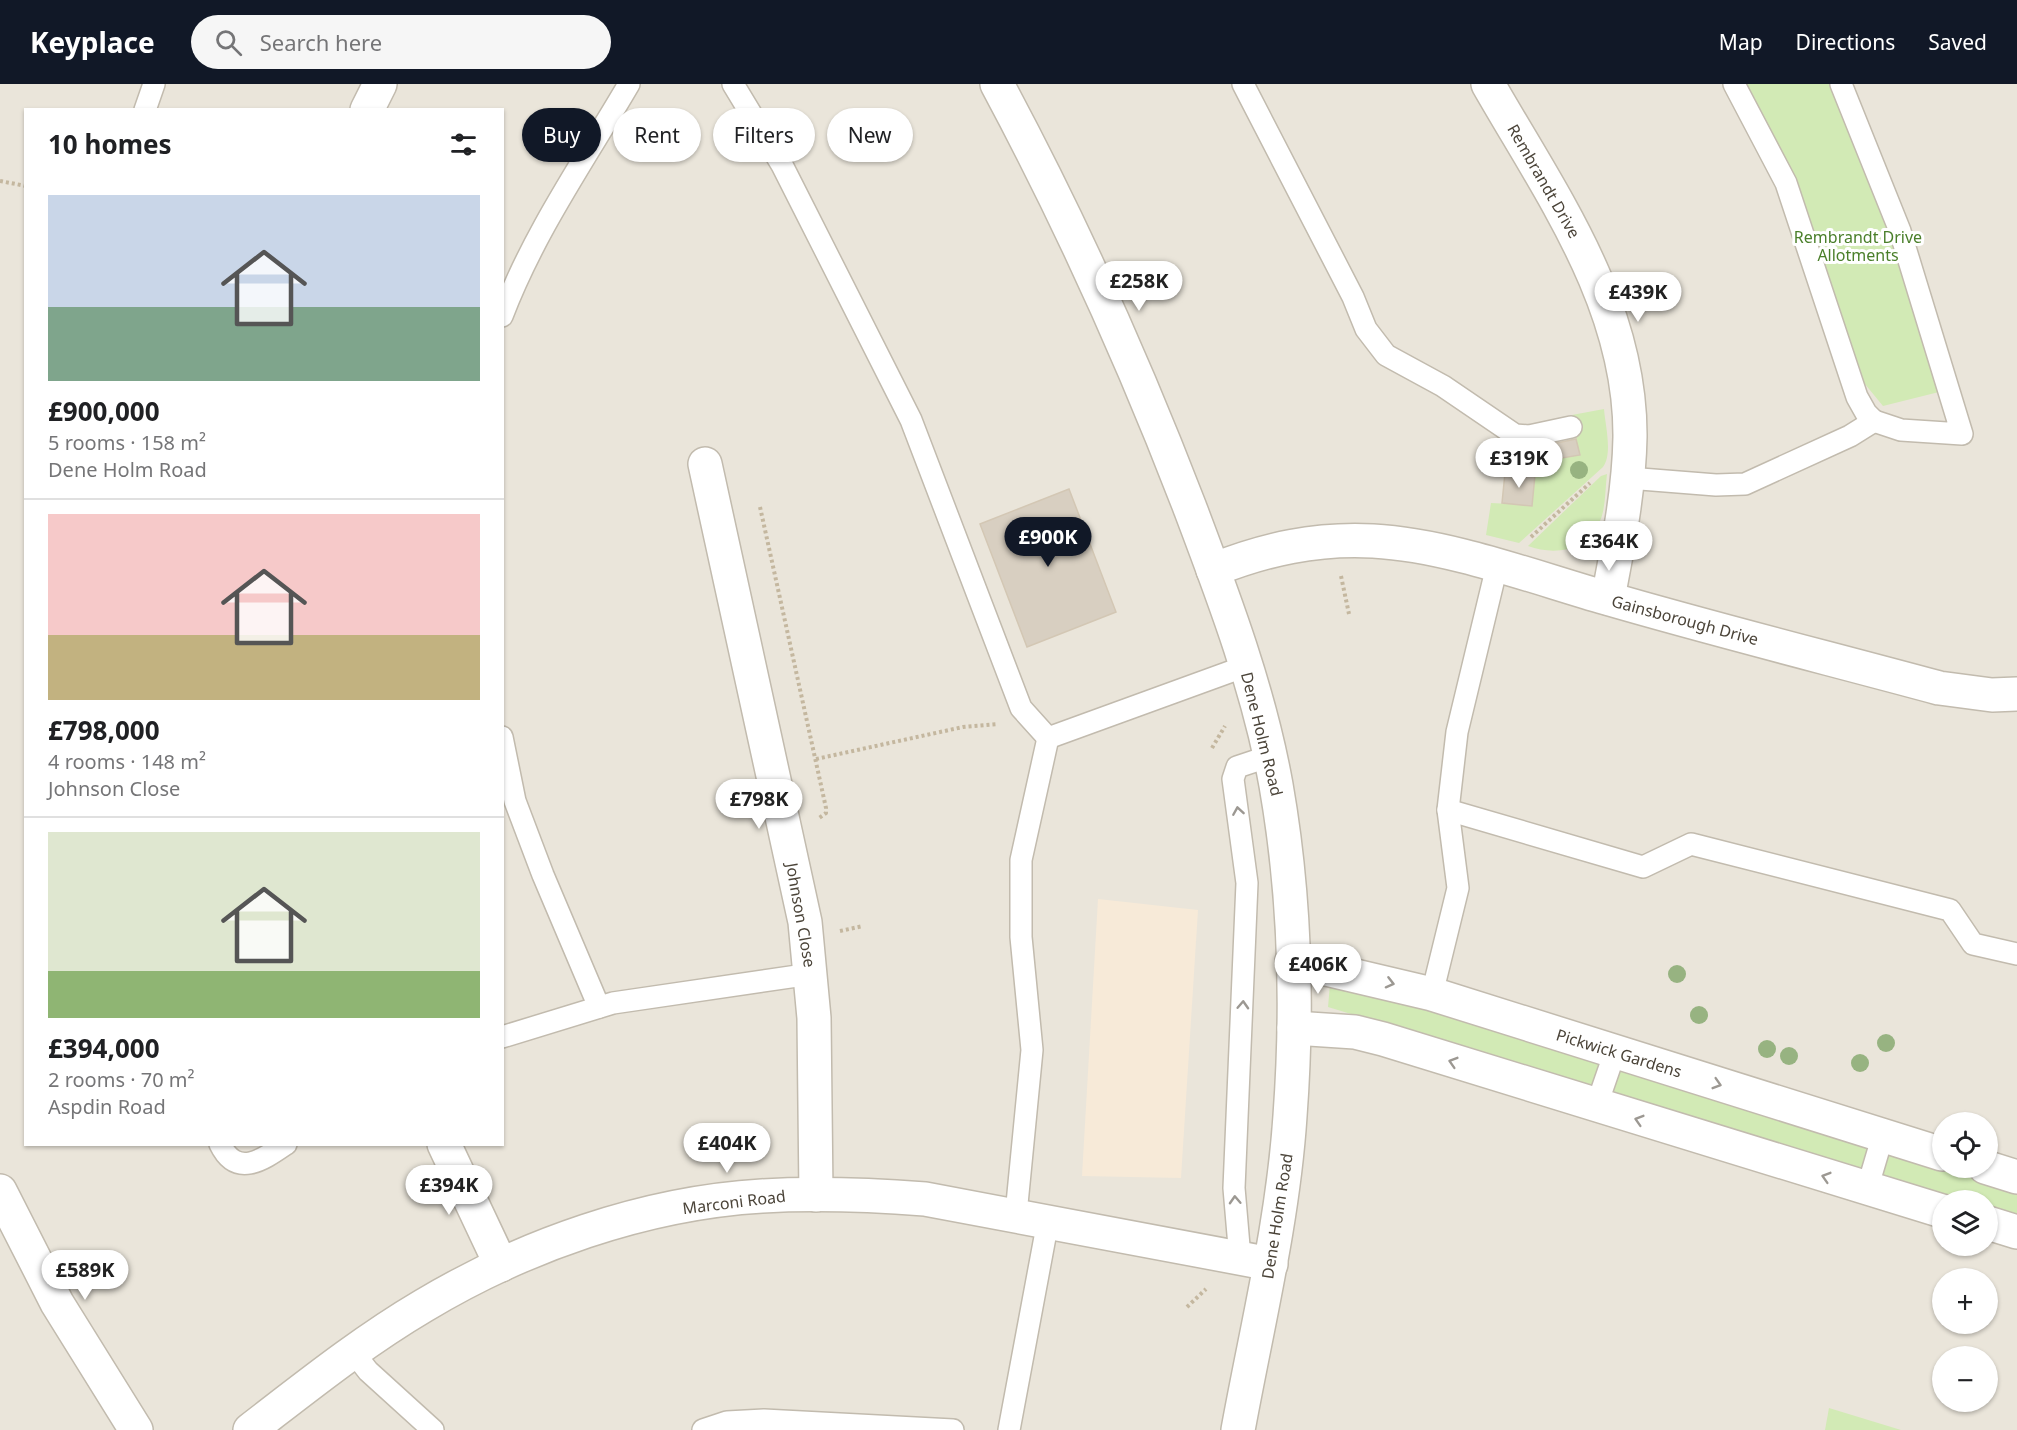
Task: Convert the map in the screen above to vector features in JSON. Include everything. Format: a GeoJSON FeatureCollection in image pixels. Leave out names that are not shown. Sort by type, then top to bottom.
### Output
{"type":"FeatureCollection","features":[{"type":"Feature","properties":{"kind":"street"},"geometry":{"type":"LineString","coordinates":[[369,108],[380,84]]}},
{"type":"Feature","properties":{"kind":"street","name":"Dene Holm Road"},"geometry":{"type":"LineString","coordinates":[[997,84],[1057,198],[1119,329],[1214,570],[1246,666],[1270,756],[1287,859],[1294,1028],[1290,1118],[1255,1261],[1238,1430]]}},
{"type":"Feature","properties":{"kind":"street","name":"Rembrandt Drive"},"geometry":{"type":"LineString","coordinates":[[1488,84],[1579,242],[1609,312],[1628,398],[1630,436],[1628,478],[1608,598]]}},
{"type":"Feature","properties":{"kind":"street","name":"Johnson Close"},"geometry":{"type":"LineString","coordinates":[[705,464],[803,911],[811,974],[816,1195]]}},
{"type":"Feature","properties":{"kind":"street","name":"Gainsborough Drive"},"geometry":{"type":"LineString","coordinates":[[1214,570],[1284,547],[1335,541],[1397,543],[1497,566],[1939,688],[1992,695],[2017,694]]}},
{"type":"Feature","properties":{"kind":"street","name":"Pickwick Gardens"},"geometry":{"type":"LineString","coordinates":[[1292,961],[1432,994],[1932,1151]]}},
{"type":"Feature","properties":{"kind":"street"},"geometry":{"type":"LineString","coordinates":[[1294,1028],[1355,1032],[1932,1208]]}},
{"type":"Feature","properties":{"kind":"street"},"geometry":{"type":"LineString","coordinates":[[445,1146],[501,1265]]}},
{"type":"Feature","properties":{"kind":"street"},"geometry":{"type":"LineString","coordinates":[[1998,1171],[2017,1177]]}},
{"type":"Feature","properties":{"kind":"street"},"geometry":{"type":"LineString","coordinates":[[0,1191],[57,1303],[136,1430]]}},
{"type":"Feature","properties":{"kind":"street","name":"Marconi Road"},"geometry":{"type":"LineString","coordinates":[[250,1430],[425,1304],[501,1265],[556,1242],[655,1214],[731,1199],[816,1195],[925,1199],[1016,1214],[1255,1261]]}},
{"type":"Feature","properties":{"kind":"street"},"geometry":{"type":"LineString","coordinates":[[1998,1226],[2017,1232]]}},
{"type":"Feature","properties":{"kind":"lane"},"geometry":{"type":"LineString","coordinates":[[146,108],[154,84]]}},
{"type":"Feature","properties":{"kind":"lane"},"geometry":{"type":"LineString","coordinates":[[504,312],[544,223],[628,84]]}},
{"type":"Feature","properties":{"kind":"lane"},"geometry":{"type":"LineString","coordinates":[[734,84],[782,165],[879,353],[911,420],[946,506],[1021,708],[1048,738]]}},
{"type":"Feature","properties":{"kind":"lane"},"geometry":{"type":"LineString","coordinates":[[1243,84],[1353,297],[1366,329],[1383,352],[1443,386],[1515,435],[1529,436],[1571,427]]}},
{"type":"Feature","properties":{"kind":"lane"},"geometry":{"type":"LineString","coordinates":[[1734,84],[1780,167],[1854,388],[1866,413],[1874,421],[1901,430],[1962,434],[1900,231],[1842,84]]}},
{"type":"Feature","properties":{"kind":"lane"},"geometry":{"type":"LineString","coordinates":[[1628,478],[1716,485],[1745,484],[1850,436],[1874,421]]}},
{"type":"Feature","properties":{"kind":"lane"},"geometry":{"type":"LineString","coordinates":[[1432,994],[1458,888],[1448,810],[1457,732],[1497,566]]}},
{"type":"Feature","properties":{"kind":"lane"},"geometry":{"type":"LineString","coordinates":[[1048,738],[1246,666]]}},
{"type":"Feature","properties":{"kind":"lane"},"geometry":{"type":"LineString","coordinates":[[1016,1214],[1032,1050],[1021,937],[1021,860],[1048,738]]}},
{"type":"Feature","properties":{"kind":"lane"},"geometry":{"type":"LineString","coordinates":[[504,747],[515,801],[543,875],[599,1007]]}},
{"type":"Feature","properties":{"kind":"lane"},"geometry":{"type":"LineString","coordinates":[[1255,1261],[1234,1188],[1247,883],[1233,771],[1241,764],[1270,756]]}},
{"type":"Feature","properties":{"kind":"lane"},"geometry":{"type":"LineString","coordinates":[[1448,810],[1644,867],[1691,844],[1702,846],[1950,910],[1973,944],[2017,954]]}},
{"type":"Feature","properties":{"kind":"lane"},"geometry":{"type":"LineString","coordinates":[[504,1036],[599,1007],[811,974]]}},
{"type":"Feature","properties":{"kind":"lane"},"geometry":{"type":"LineString","coordinates":[[1596,1107],[1615,1052]]}},
{"type":"Feature","properties":{"kind":"lane"},"geometry":{"type":"LineString","coordinates":[[1867,1189],[1883,1135]]}},
{"type":"Feature","properties":{"kind":"lane"},"geometry":{"type":"LineString","coordinates":[[221,1146],[232,1160],[251,1164],[263,1160],[283,1146]]}},
{"type":"Feature","properties":{"kind":"lane"},"geometry":{"type":"LineString","coordinates":[[1009,1430],[1048,1221]]}},
{"type":"Feature","properties":{"kind":"lane"},"geometry":{"type":"LineString","coordinates":[[354,1353],[368,1371],[433,1430]]}},
{"type":"Feature","properties":{"kind":"lane"},"geometry":{"type":"LineString","coordinates":[[703,1430],[727,1422],[764,1420],[953,1430]]}},
{"type":"Feature","properties":{"kind":"path"},"geometry":{"type":"LineString","coordinates":[[0,181],[24,186]]}},
{"type":"Feature","properties":{"kind":"path"},"geometry":{"type":"LineString","coordinates":[[1524,543],[1595,479]]}},
{"type":"Feature","properties":{"kind":"path"},"geometry":{"type":"LineString","coordinates":[[1340,570],[1349,614]]}},
{"type":"Feature","properties":{"kind":"path"},"geometry":{"type":"LineString","coordinates":[[816,759],[963,727],[1004,723]]}},
{"type":"Feature","properties":{"kind":"path"},"geometry":{"type":"LineString","coordinates":[[1187,1307],[1207,1288]]}},
{"type":"Feature","properties":{"kind":"shaded area"},"geometry":{"type":"Polygon","coordinates":[[[0,84],[2017,84],[2017,1430],[0,1430],[0,84]]]}},
{"type":"Feature","properties":{"kind":"shaded area"},"geometry":{"type":"Polygon","coordinates":[[[1098,899],[1198,910],[1181,1178],[1082,1176],[1098,899]]]}},
{"type":"Feature","properties":{"kind":"green space","name":"Rembrandt Drive Allotments"},"geometry":{"type":"Polygon","coordinates":[[[1744,84],[1835,84],[1895,233],[1939,392],[1883,406],[1860,378],[1790,167],[1744,84]]]}},
{"type":"Feature","properties":{"kind":"green space"},"geometry":{"type":"Polygon","coordinates":[[[1604,409],[1608,455],[1603,467],[1519,543],[1486,535],[1491,503],[1532,505],[1534,469],[1548,460],[1579,454],[1572,415],[1604,409]]]}},
{"type":"Feature","properties":{"kind":"green space"},"geometry":{"type":"Polygon","coordinates":[[[1607,474],[1602,516],[1595,531],[1587,539],[1579,545],[1559,550],[1549,551],[1528,546],[1601,476],[1607,474]]]}},
{"type":"Feature","properties":{"kind":"green space"},"geometry":{"type":"Polygon","coordinates":[[[1331,973],[1932,1164],[1932,1178],[1997,1178],[2017,1184],[2017,1216],[1998,1210],[1998,1190],[1932,1190],[1328,1007],[1331,973]]]}},
{"type":"Feature","properties":{"kind":"green space"},"geometry":{"type":"Polygon","coordinates":[[[1829,1408],[1901,1430],[1825,1430],[1829,1408]]]}},
{"type":"Feature","properties":{"kind":"building"},"geometry":{"type":"Polygon","coordinates":[[[1576,439],[1580,455],[1550,460],[1547,445],[1576,439]]]}},
{"type":"Feature","properties":{"kind":"building"},"geometry":{"type":"Polygon","coordinates":[[[1505,473],[1535,475],[1532,506],[1502,503],[1505,473]]]}},
{"type":"Feature","properties":{"kind":"building"},"geometry":{"type":"Polygon","coordinates":[[[1069,489],[1116,612],[1027,647],[980,524],[1069,489]]]}}]}
